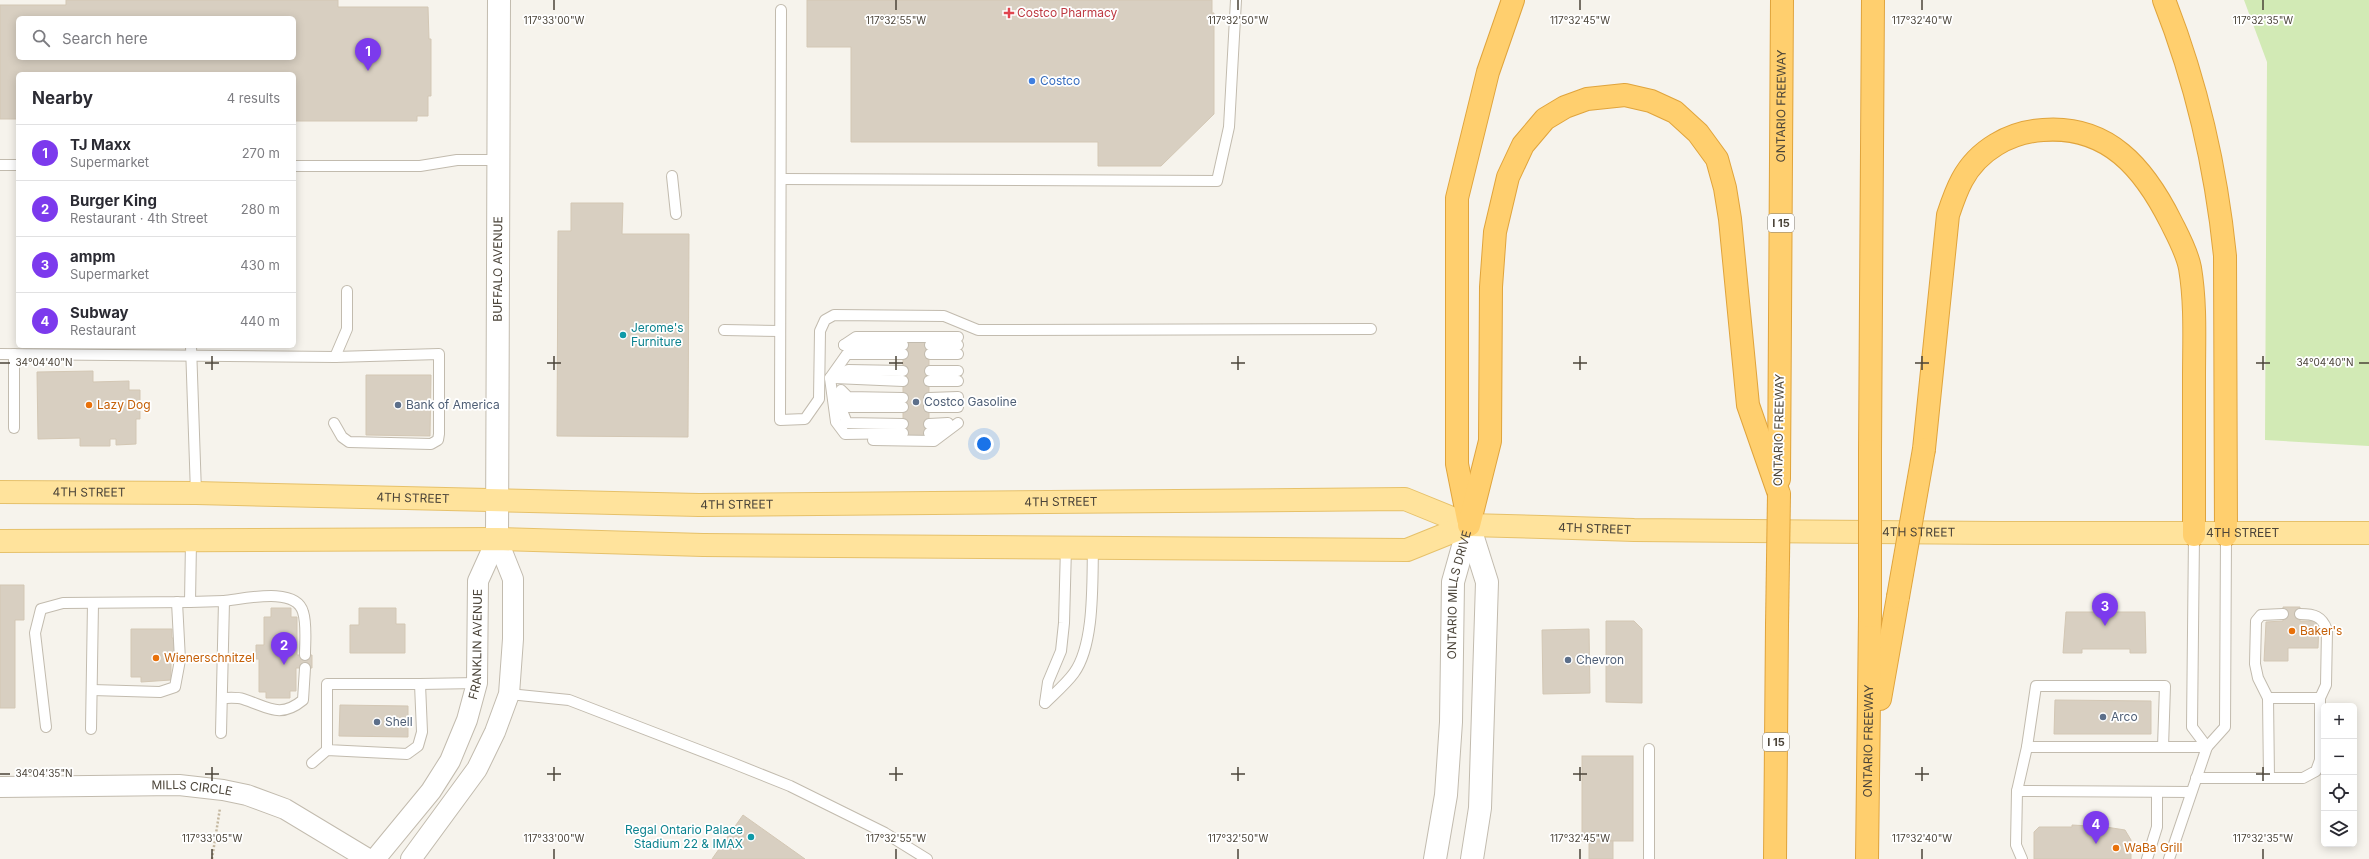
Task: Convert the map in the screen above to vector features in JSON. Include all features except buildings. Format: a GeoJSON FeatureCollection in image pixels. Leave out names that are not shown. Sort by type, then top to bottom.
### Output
{"type":"FeatureCollection","features":[{"type":"Feature","properties":{"kind":"highway"},"geometry":{"type":"LineString","coordinates":[[1469,525],[1457,464],[1457,198],[1488,72],[1513,0]]}},
{"type":"Feature","properties":{"kind":"highway","name":"ONTARIO FREEWAY"},"geometry":{"type":"LineString","coordinates":[[1775,859],[1779,494],[1771,446],[1782,0]]}},
{"type":"Feature","properties":{"kind":"highway","name":"ONTARIO FREEWAY"},"geometry":{"type":"LineString","coordinates":[[1867,859],[1870,616],[1873,0]]}},
{"type":"Feature","properties":{"kind":"highway"},"geometry":{"type":"LineString","coordinates":[[2164,0],[2182,45],[2198,100],[2215,177],[2220,215],[2225,264],[2226,535]]}},
{"type":"Feature","properties":{"kind":"highway"},"geometry":{"type":"LineString","coordinates":[[1469,525],[1490,441],[1491,287],[1495,232],[1508,178],[1523,145],[1545,119],[1565,107],[1587,99],[1625,95],[1651,101],[1675,112],[1698,132],[1717,159],[1725,188],[1730,219],[1748,405],[1771,446]]}},
{"type":"Feature","properties":{"kind":"highway"},"geometry":{"type":"LineString","coordinates":[[1868,764],[1924,449],[1948,215],[1962,180],[1978,157],[2014,135],[2034,130],[2061,128],[2082,132],[2099,138],[2119,151],[2142,174],[2161,201],[2179,239],[2190,267],[2194,315],[2194,535]]}},
{"type":"Feature","properties":{"kind":"main road","name":"4TH STREET"},"geometry":{"type":"LineString","coordinates":[[0,492],[196,493],[496,502],[778,505],[1405,499],[1469,525],[1634,530],[2194,535],[2369,533]]}},
{"type":"Feature","properties":{"kind":"main road","name":"4TH STREET"},"geometry":{"type":"LineString","coordinates":[[0,541],[497,539],[703,545],[1066,546],[1408,550],[1469,525]]}},
{"type":"Feature","properties":{"kind":"street","name":"BUFFALO AVENUE"},"geometry":{"type":"LineString","coordinates":[[497,539],[499,0]]}},
{"type":"Feature","properties":{"kind":"street","name":"ONTARIO MILLS DRIVE"},"geometry":{"type":"LineString","coordinates":[[1435,859],[1446,795],[1451,722],[1453,582],[1469,525]]}},
{"type":"Feature","properties":{"kind":"street","name":"ONTARIO MILLS DRIVE"},"geometry":{"type":"LineString","coordinates":[[1469,525],[1487,582],[1480,808],[1472,859]]}},
{"type":"Feature","properties":{"kind":"street","name":"FRANKLIN AVENUE"},"geometry":{"type":"LineString","coordinates":[[375,859],[431,791],[450,761],[467,720],[476,683],[478,581],[497,539]]}},
{"type":"Feature","properties":{"kind":"street"},"geometry":{"type":"LineString","coordinates":[[411,859],[477,769],[496,732],[508,694],[514,639],[514,579],[497,539]]}},
{"type":"Feature","properties":{"kind":"street","name":"MILLS CIRCLE"},"geometry":{"type":"LineString","coordinates":[[0,787],[179,785],[222,790],[247,796],[285,809],[368,859]]}},
{"type":"Feature","properties":{"kind":"lane"},"geometry":{"type":"LineString","coordinates":[[782,179],[1218,181],[1229,127],[1236,0]]}},
{"type":"Feature","properties":{"kind":"lane"},"geometry":{"type":"LineString","coordinates":[[781,10],[782,179],[780,420],[805,419],[819,399],[824,378],[844,345],[856,337],[958,345],[930,350]]}},
{"type":"Feature","properties":{"kind":"lane"},"geometry":{"type":"LineString","coordinates":[[296,166],[420,166],[457,160],[498,160]]}},
{"type":"Feature","properties":{"kind":"lane"},"geometry":{"type":"LineString","coordinates":[[0,165],[16,165]]}},
{"type":"Feature","properties":{"kind":"lane"},"geometry":{"type":"LineString","coordinates":[[672,176],[676,214]]}},
{"type":"Feature","properties":{"kind":"lane"},"geometry":{"type":"LineString","coordinates":[[336,357],[347,329],[347,291]]}},
{"type":"Feature","properties":{"kind":"lane"},"geometry":{"type":"LineString","coordinates":[[929,428],[958,423],[934,441],[854,440],[845,434],[836,422],[824,378],[820,331],[825,320],[834,315],[944,316],[978,330],[1371,329]]}},
{"type":"Feature","properties":{"kind":"lane"},"geometry":{"type":"LineString","coordinates":[[724,330],[780,331]]}},
{"type":"Feature","properties":{"kind":"lane"},"geometry":{"type":"LineString","coordinates":[[824,378],[848,354],[903,350],[844,345]]}},
{"type":"Feature","properties":{"kind":"lane"},"geometry":{"type":"LineString","coordinates":[[191,348],[196,493]]}},
{"type":"Feature","properties":{"kind":"lane"},"geometry":{"type":"LineString","coordinates":[[0,354],[142,355],[191,357],[336,357],[439,354],[438,440],[431,444],[355,443],[349,442],[342,437],[334,423]]}},
{"type":"Feature","properties":{"kind":"lane"},"geometry":{"type":"LineString","coordinates":[[14,354],[14,428]]}},
{"type":"Feature","properties":{"kind":"lane"},"geometry":{"type":"LineString","coordinates":[[824,378],[848,370],[903,376]]}},
{"type":"Feature","properties":{"kind":"lane"},"geometry":{"type":"LineString","coordinates":[[930,376],[958,376]]}},
{"type":"Feature","properties":{"kind":"lane"},"geometry":{"type":"LineString","coordinates":[[824,378],[848,397],[903,402]]}},
{"type":"Feature","properties":{"kind":"lane"},"geometry":{"type":"LineString","coordinates":[[824,378],[847,423],[903,428],[845,434]]}},
{"type":"Feature","properties":{"kind":"lane"},"geometry":{"type":"LineString","coordinates":[[929,402],[958,402]]}},
{"type":"Feature","properties":{"kind":"lane"},"geometry":{"type":"LineString","coordinates":[[2194,535],[2192,727],[2207,747]]}},
{"type":"Feature","properties":{"kind":"lane"},"geometry":{"type":"LineString","coordinates":[[2169,859],[2207,747],[2225,726],[2226,535]]}},
{"type":"Feature","properties":{"kind":"lane"},"geometry":{"type":"LineString","coordinates":[[190,602],[191,541]]}},
{"type":"Feature","properties":{"kind":"lane"},"geometry":{"type":"LineString","coordinates":[[1066,546],[1064,623],[1061,650],[1048,682],[1045,704],[1075,672],[1085,647],[1090,622],[1093,547]]}},
{"type":"Feature","properties":{"kind":"lane"},"geometry":{"type":"LineString","coordinates":[[46,727],[35,633],[41,609],[63,604],[224,601],[266,596],[288,596],[299,603],[304,612],[305,655]]}},
{"type":"Feature","properties":{"kind":"lane"},"geometry":{"type":"LineString","coordinates":[[221,733],[224,601]]}},
{"type":"Feature","properties":{"kind":"lane"},"geometry":{"type":"LineString","coordinates":[[92,690],[160,692],[174,687],[180,660],[178,602]]}},
{"type":"Feature","properties":{"kind":"lane"},"geometry":{"type":"LineString","coordinates":[[91,729],[93,604]]}},
{"type":"Feature","properties":{"kind":"lane"},"geometry":{"type":"LineString","coordinates":[[2269,778],[2268,698],[2258,678],[2256,664],[2256,621],[2261,615],[2283,614]]}},
{"type":"Feature","properties":{"kind":"lane"},"geometry":{"type":"LineString","coordinates":[[2196,778],[2304,778],[2316,771],[2320,760],[2320,698],[2326,685],[2327,630],[2324,622],[2318,616],[2300,614]]}},
{"type":"Feature","properties":{"kind":"lane"},"geometry":{"type":"LineString","coordinates":[[222,698],[241,698],[281,712],[292,709],[303,700],[306,668]]}},
{"type":"Feature","properties":{"kind":"lane"},"geometry":{"type":"LineString","coordinates":[[327,750],[327,684],[476,683]]}},
{"type":"Feature","properties":{"kind":"lane"},"geometry":{"type":"LineString","coordinates":[[312,763],[327,750],[407,754],[418,746],[422,732],[420,684]]}},
{"type":"Feature","properties":{"kind":"lane"},"geometry":{"type":"LineString","coordinates":[[2022,859],[2016,845],[2017,791],[2027,747],[2036,686],[2165,686],[2163,747]]}},
{"type":"Feature","properties":{"kind":"lane"},"geometry":{"type":"LineString","coordinates":[[508,694],[569,700],[737,765],[790,786],[885,833],[927,859]]}},
{"type":"Feature","properties":{"kind":"lane"},"geometry":{"type":"LineString","coordinates":[[2268,698],[2320,698]]}},
{"type":"Feature","properties":{"kind":"lane"},"geometry":{"type":"LineString","coordinates":[[2027,747],[2207,747]]}},
{"type":"Feature","properties":{"kind":"lane"},"geometry":{"type":"LineString","coordinates":[[1649,749],[1649,859]]}},
{"type":"Feature","properties":{"kind":"lane"},"geometry":{"type":"LineString","coordinates":[[2017,791],[2191,792]]}},
{"type":"Feature","properties":{"kind":"lane"},"geometry":{"type":"LineString","coordinates":[[2147,859],[2157,826],[2157,792]]}},
{"type":"Feature","properties":{"kind":"path"},"geometry":{"type":"LineString","coordinates":[[212,859],[222,790]]}},
{"type":"Feature","properties":{"kind":"green space"},"geometry":{"type":"Polygon","coordinates":[[[2244,0],[2369,0],[2369,446],[2265,440],[2267,62],[2244,0]]]}},
{"type":"Feature","properties":{"kind":"place","name":"Costco Pharmacy"},"geometry":{"type":"Point","coordinates":[1009,13]}},
{"type":"Feature","properties":{"kind":"place","name":"TJ Maxx"},"geometry":{"type":"Point","coordinates":[368,71]}},
{"type":"Feature","properties":{"kind":"place","name":"Costco"},"geometry":{"type":"Point","coordinates":[1032,81]}},
{"type":"Feature","properties":{"kind":"place","name":"Jerome's Furniture"},"geometry":{"type":"Point","coordinates":[623,335]}},
{"type":"Feature","properties":{"kind":"place","name":"Costco Gasoline"},"geometry":{"type":"Point","coordinates":[916,402]}},
{"type":"Feature","properties":{"kind":"place","name":"Lazy Dog"},"geometry":{"type":"Point","coordinates":[89,405]}},
{"type":"Feature","properties":{"kind":"place","name":"Bank of America"},"geometry":{"type":"Point","coordinates":[398,405]}},
{"type":"Feature","properties":{"kind":"place","name":"ampm"},"geometry":{"type":"Point","coordinates":[2105,626]}},
{"type":"Feature","properties":{"kind":"place","name":"Baker's"},"geometry":{"type":"Point","coordinates":[2292,631]}},
{"type":"Feature","properties":{"kind":"place","name":"Wienerschnitzel"},"geometry":{"type":"Point","coordinates":[156,658]}},
{"type":"Feature","properties":{"kind":"place","name":"Chevron"},"geometry":{"type":"Point","coordinates":[1568,660]}},
{"type":"Feature","properties":{"kind":"place","name":"Burger King"},"geometry":{"type":"Point","coordinates":[284,665]}},
{"type":"Feature","properties":{"kind":"place","name":"Arco"},"geometry":{"type":"Point","coordinates":[2103,717]}},
{"type":"Feature","properties":{"kind":"place","name":"Shell"},"geometry":{"type":"Point","coordinates":[377,722]}},
{"type":"Feature","properties":{"kind":"place","name":"Regal Ontario Palace Stadium 22 & IMAX"},"geometry":{"type":"Point","coordinates":[751,837]}},
{"type":"Feature","properties":{"kind":"place","name":"Subway"},"geometry":{"type":"Point","coordinates":[2096,844]}},
{"type":"Feature","properties":{"kind":"place","name":"WaBa Grill"},"geometry":{"type":"Point","coordinates":[2116,848]}}]}
